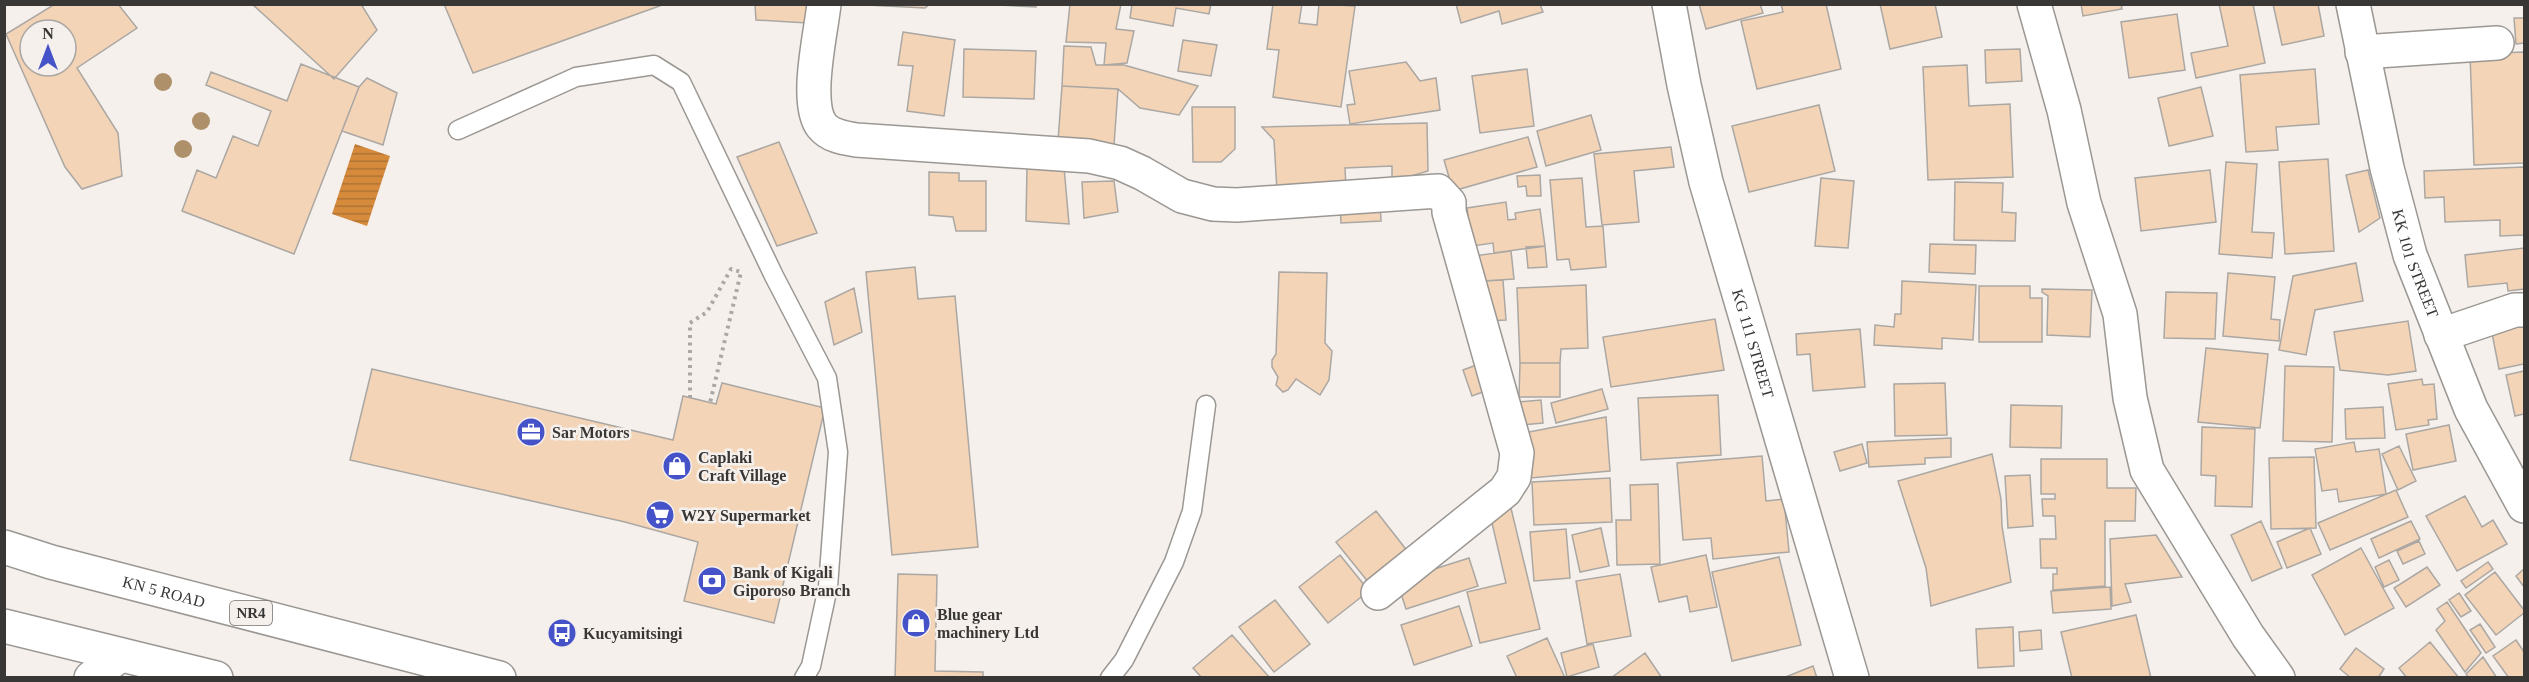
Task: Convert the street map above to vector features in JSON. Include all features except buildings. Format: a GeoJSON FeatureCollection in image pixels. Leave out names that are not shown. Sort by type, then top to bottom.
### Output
{"type":"FeatureCollection","features":[{"type":"Feature","properties":{"kind":"main road"},"geometry":{"type":"LineString","coordinates":[[824,4],[813,92],[816,116],[822,127],[837,137],[1089,156],[1120,163],[1182,196],[1213,204],[1237,205],[1438,191],[1444,196],[1449,203],[1449,212],[1517,453],[1517,467],[1505,492],[1378,593]]}},
{"type":"Feature","properties":{"kind":"main road","name":"KG 111 STREET"},"geometry":{"type":"LineString","coordinates":[[1669,4],[1706,182],[1852,678]]}},
{"type":"Feature","properties":{"kind":"main road"},"geometry":{"type":"LineString","coordinates":[[2034,4],[2064,110],[2084,203],[2120,314],[2130,398],[2147,470],[2248,636],[2278,678]]}},
{"type":"Feature","properties":{"kind":"main road","name":"KK 101 STREET"},"geometry":{"type":"LineString","coordinates":[[2353,4],[2387,168],[2410,255],[2471,409],[2524,506]]}},
{"type":"Feature","properties":{"kind":"main road"},"geometry":{"type":"LineString","coordinates":[[2362,52],[2497,43]]}},
{"type":"Feature","properties":{"kind":"main road"},"geometry":{"type":"LineString","coordinates":[[2441,335],[2515,310],[2524,310]]}},
{"type":"Feature","properties":{"kind":"main road","name":"KN 5 ROAD"},"geometry":{"type":"LineString","coordinates":[[4,547],[51,562],[499,678]]}},
{"type":"Feature","properties":{"kind":"main road"},"geometry":{"type":"LineString","coordinates":[[4,626],[120,655],[160,671],[216,678]]}},
{"type":"Feature","properties":{"kind":"main road"},"geometry":{"type":"LineString","coordinates":[[91,678],[120,655]]}},
{"type":"Feature","properties":{"kind":"lane"},"geometry":{"type":"LineString","coordinates":[[458,130],[576,77],[654,65],[681,82],[774,276],[827,378],[838,452],[828,587],[811,666],[804,678]]}},
{"type":"Feature","properties":{"kind":"lane"},"geometry":{"type":"LineString","coordinates":[[1110,678],[1124,660],[1174,562],[1192,511],[1206,405]]}},
{"type":"Feature","properties":{"kind":"path"},"geometry":{"type":"LineString","coordinates":[[690,398],[690,323],[708,312],[731,269],[741,272],[710,403]]}},
{"type":"Feature","properties":{"kind":"shaded area"},"geometry":{"type":"Polygon","coordinates":[[[355,144],[390,156],[367,226],[332,214],[355,144]]]}},
{"type":"Feature","properties":{"kind":"place","name":"Sar Motors"},"geometry":{"type":"Point","coordinates":[531,432]}},
{"type":"Feature","properties":{"kind":"place","name":"Caplaki Craft Village"},"geometry":{"type":"Point","coordinates":[677,466]}},
{"type":"Feature","properties":{"kind":"place","name":"W2Y Supermarket"},"geometry":{"type":"Point","coordinates":[660,515]}},
{"type":"Feature","properties":{"kind":"place","name":"Bank of Kigali Giporoso Branch"},"geometry":{"type":"Point","coordinates":[712,581]}},
{"type":"Feature","properties":{"kind":"place","name":"Blue gear machinery Ltd"},"geometry":{"type":"Point","coordinates":[916,623]}},
{"type":"Feature","properties":{"kind":"place","name":"Kucyamitsingi"},"geometry":{"type":"Point","coordinates":[562,633]}}]}
